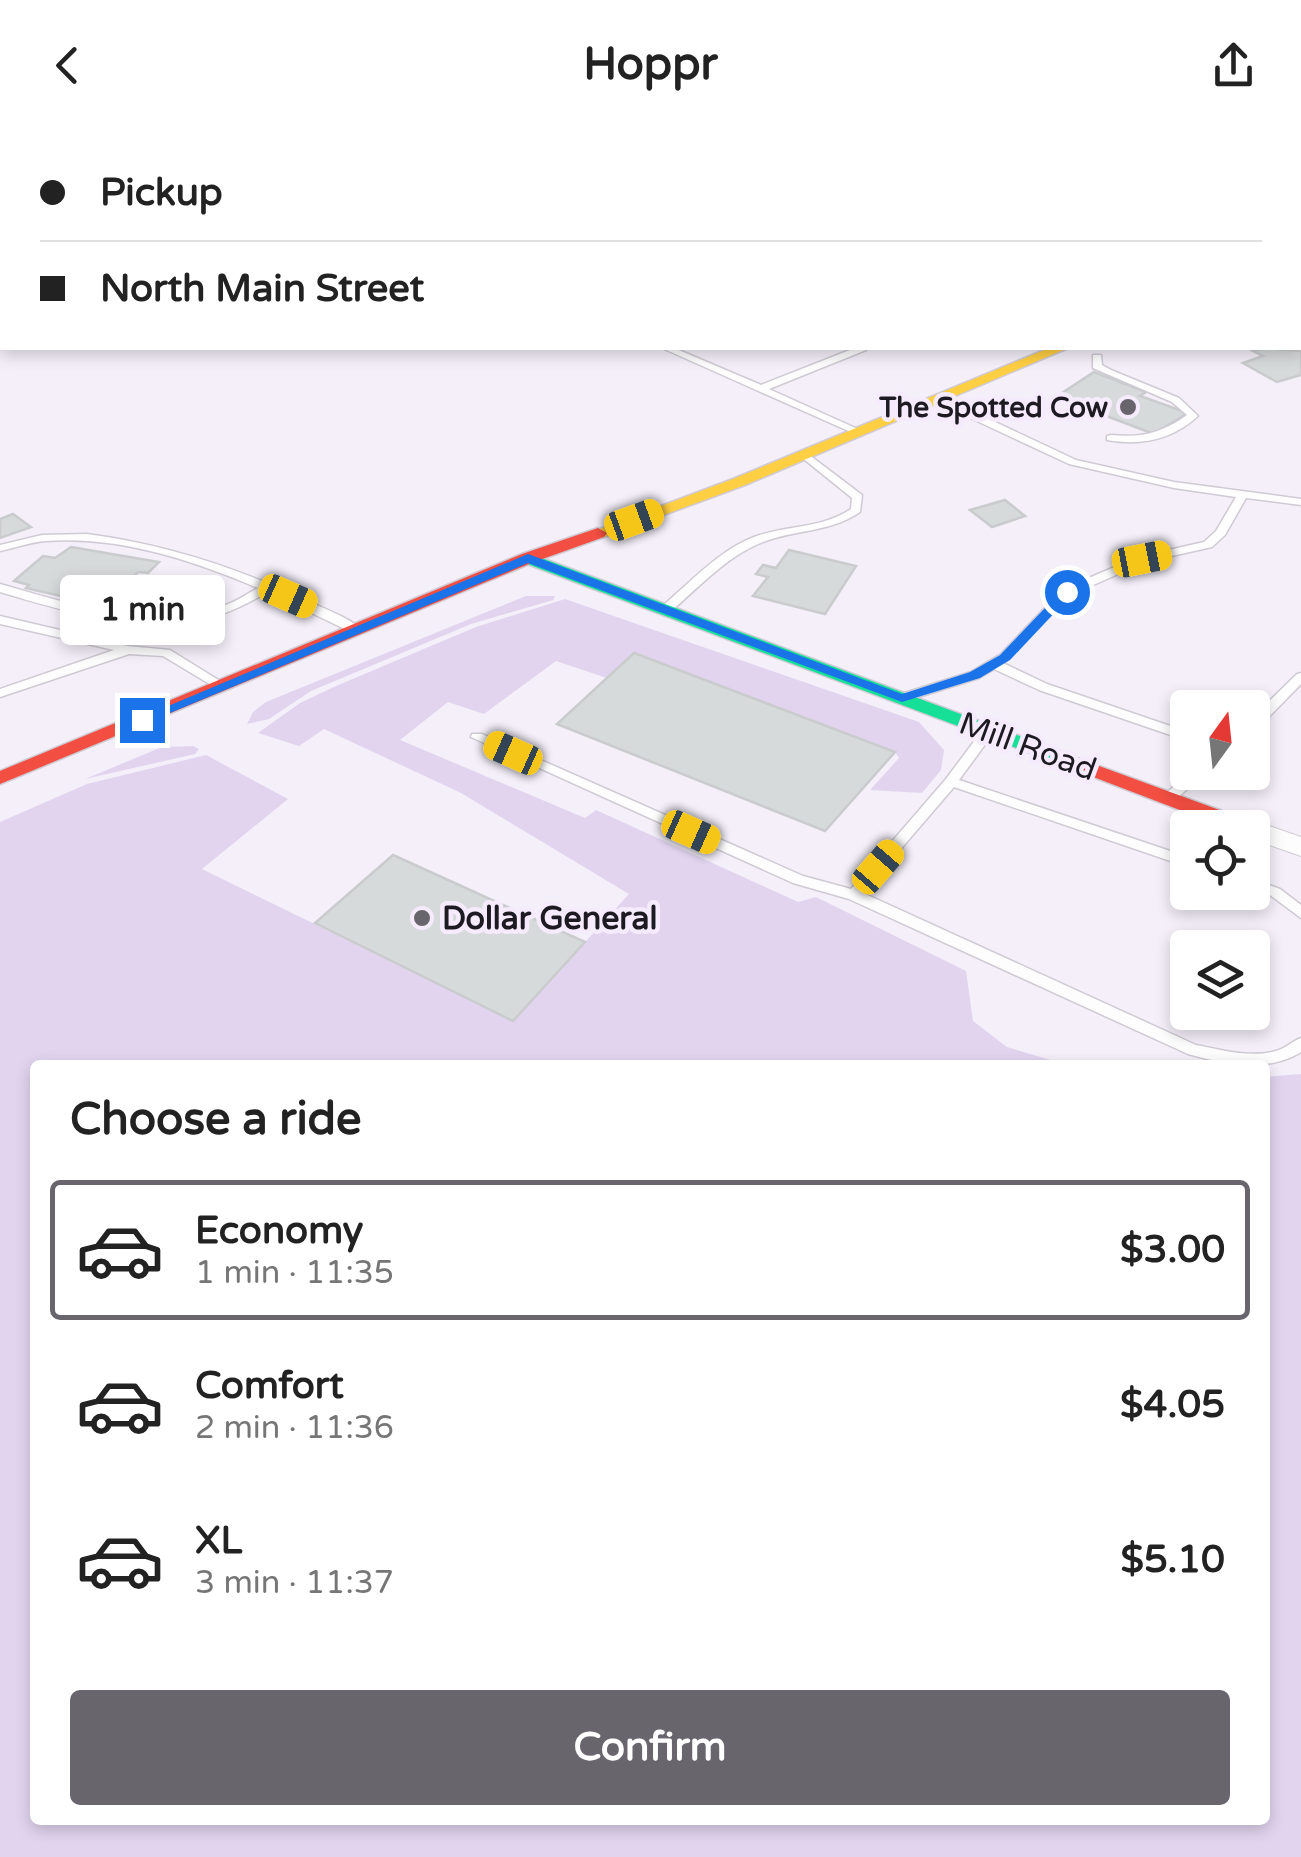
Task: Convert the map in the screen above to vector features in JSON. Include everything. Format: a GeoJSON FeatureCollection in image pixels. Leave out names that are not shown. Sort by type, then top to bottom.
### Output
{"type":"FeatureCollection","features":[{"type":"Feature","properties":{"kind":"main road"},"geometry":{"type":"LineString","coordinates":[[0,778],[528,558],[739,482],[1056,350]]}},
{"type":"Feature","properties":{"kind":"main road","name":"Mill Road"},"geometry":{"type":"LineString","coordinates":[[528,558],[1201,810]]}},
{"type":"Feature","properties":{"kind":"street","name":"Mill Road"},"geometry":{"type":"LineString","coordinates":[[1270,836],[1301,848]]}},
{"type":"Feature","properties":{"kind":"lane"},"geometry":{"type":"LineString","coordinates":[[672,350],[857,431]]}},
{"type":"Feature","properties":{"kind":"lane"},"geometry":{"type":"LineString","coordinates":[[760,388],[858,350]]}},
{"type":"Feature","properties":{"kind":"lane"},"geometry":{"type":"LineString","coordinates":[[1097,357],[1097,366],[1110,375],[1173,400],[1190,409],[1193,416],[1157,440],[1111,438]]}},
{"type":"Feature","properties":{"kind":"lane"},"geometry":{"type":"LineString","coordinates":[[938,399],[1074,462],[1174,485],[1301,502]]}},
{"type":"Feature","properties":{"kind":"lane"},"geometry":{"type":"LineString","coordinates":[[665,610],[748,544],[780,531],[846,518],[856,510],[858,497],[804,454]]}},
{"type":"Feature","properties":{"kind":"lane"},"geometry":{"type":"LineString","coordinates":[[902,698],[975,675],[1005,658],[1067,592],[1142,559],[1208,545],[1221,533],[1243,494]]}},
{"type":"Feature","properties":{"kind":"lane"},"geometry":{"type":"LineString","coordinates":[[0,548],[23,539],[85,534],[185,556],[268,587],[357,630]]}},
{"type":"Feature","properties":{"kind":"lane"},"geometry":{"type":"LineString","coordinates":[[0,588],[152,620],[194,618],[226,610],[268,587]]}},
{"type":"Feature","properties":{"kind":"lane"},"geometry":{"type":"LineString","coordinates":[[0,620],[128,650],[166,652],[222,686]]}},
{"type":"Feature","properties":{"kind":"lane"},"geometry":{"type":"LineString","coordinates":[[0,693],[128,650]]}},
{"type":"Feature","properties":{"kind":"lane"},"geometry":{"type":"LineString","coordinates":[[994,664],[1170,732]]}},
{"type":"Feature","properties":{"kind":"lane"},"geometry":{"type":"LineString","coordinates":[[1270,708],[1301,677]]}},
{"type":"Feature","properties":{"kind":"lane"},"geometry":{"type":"LineString","coordinates":[[854,896],[952,782],[989,731]]}},
{"type":"Feature","properties":{"kind":"lane"},"geometry":{"type":"LineString","coordinates":[[477,737],[798,880],[854,896],[1193,1050],[1242,1058],[1289,1055],[1301,1044]]}},
{"type":"Feature","properties":{"kind":"lane"},"geometry":{"type":"LineString","coordinates":[[952,782],[1170,856]]}},
{"type":"Feature","properties":{"kind":"lane"},"geometry":{"type":"LineString","coordinates":[[1169,798],[1179,790]]}},
{"type":"Feature","properties":{"kind":"lane"},"geometry":{"type":"LineString","coordinates":[[1270,890],[1301,913]]}},
{"type":"Feature","properties":{"kind":"shaded area"},"geometry":{"type":"Polygon","coordinates":[[[526,596],[555,596],[553,600],[471,624],[311,691],[269,719],[247,724],[253,712],[266,702],[526,596]]]}},
{"type":"Feature","properties":{"kind":"shaded area"},"geometry":{"type":"Polygon","coordinates":[[[565,599],[919,722],[944,750],[941,770],[922,793],[870,790],[899,758],[895,752],[636,654],[607,678],[556,661],[484,714],[448,702],[400,740],[585,818],[596,810],[798,902],[816,897],[966,971],[973,1021],[1007,1047],[1050,1060],[30,1060],[30,1825],[1270,1825],[1270,1077],[1301,1074],[1301,1857],[0,1857],[0,822],[87,784],[206,755],[288,799],[202,869],[513,1021],[629,894],[461,793],[324,729],[299,746],[258,733],[300,703],[476,627],[565,599]]]}},
{"type":"Feature","properties":{"kind":"shaded area"},"geometry":{"type":"Polygon","coordinates":[[[162,747],[199,749],[195,754],[85,779],[162,747]]]}},
{"type":"Feature","properties":{"kind":"building"},"geometry":{"type":"Polygon","coordinates":[[[1253,351],[1301,351],[1301,375],[1277,382],[1243,363],[1263,356],[1253,351]]]}},
{"type":"Feature","properties":{"kind":"building","name":"The Spotted Cow"},"geometry":{"type":"Polygon","coordinates":[[[1094,372],[1146,392],[1140,396],[1188,413],[1154,434],[1056,397],[1094,372]]]}},
{"type":"Feature","properties":{"kind":"building"},"geometry":{"type":"Polygon","coordinates":[[[1005,500],[1025,516],[992,527],[970,510],[1005,500]]]}},
{"type":"Feature","properties":{"kind":"building"},"geometry":{"type":"Polygon","coordinates":[[[13,514],[31,527],[0,538],[0,519],[13,514]]]}},
{"type":"Feature","properties":{"kind":"building"},"geometry":{"type":"Polygon","coordinates":[[[71,547],[159,562],[148,573],[138,572],[103,606],[26,588],[29,585],[14,581],[43,556],[55,558],[71,547]]]}},
{"type":"Feature","properties":{"kind":"building"},"geometry":{"type":"Polygon","coordinates":[[[789,550],[856,566],[825,614],[753,596],[768,577],[756,574],[763,565],[776,568],[789,550]]]}},
{"type":"Feature","properties":{"kind":"building"},"geometry":{"type":"Polygon","coordinates":[[[634,653],[895,752],[825,831],[557,724],[634,653]]]}},
{"type":"Feature","properties":{"kind":"building"},"geometry":{"type":"Polygon","coordinates":[[[393,855],[585,942],[513,1021],[315,923],[393,855]]]}},
{"type":"Feature","properties":{"kind":"traffic: fast"},"geometry":{"type":"LineString","coordinates":[[528,558],[1069,761]]}},
{"type":"Feature","properties":{"kind":"traffic: slow"},"geometry":{"type":"LineString","coordinates":[[598,533],[739,482],[1056,350]]}},
{"type":"Feature","properties":{"kind":"traffic: jam"},"geometry":{"type":"LineString","coordinates":[[0,778],[528,558],[598,533]]}},
{"type":"Feature","properties":{"kind":"traffic: jam"},"geometry":{"type":"LineString","coordinates":[[1069,761],[1200,810]]}},
{"type":"Feature","properties":{"kind":"place","name":"The Spotted Cow"},"geometry":{"type":"Point","coordinates":[1128,407]}},
{"type":"Feature","properties":{"kind":"place","name":"Dollar General"},"geometry":{"type":"Point","coordinates":[422,918]}},
{"type":"Feature","properties":{"kind":"route"},"geometry":{"type":"LineString","coordinates":[[142,720],[528,558],[902,698],[975,675],[1005,658],[1067,592]]}}]}
